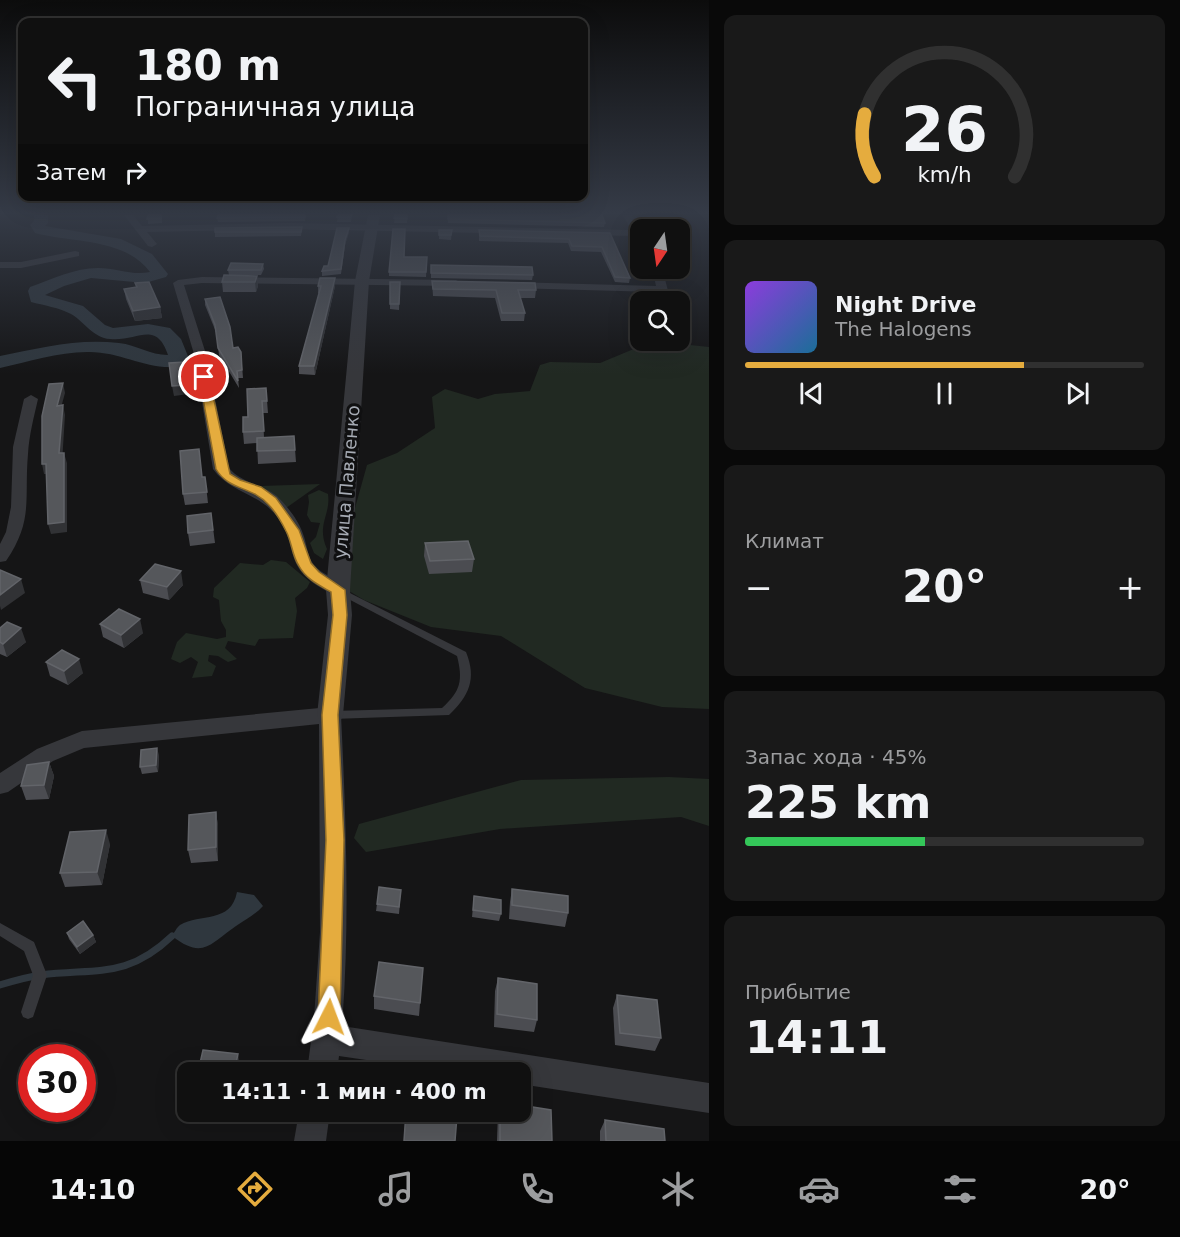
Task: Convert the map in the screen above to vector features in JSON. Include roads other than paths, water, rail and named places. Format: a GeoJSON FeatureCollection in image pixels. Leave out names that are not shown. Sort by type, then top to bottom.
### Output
{"type":"FeatureCollection","features":[{"type":"Feature","properties":{"kind":"street","name":"улица Павленко"},"geometry":{"type":"LineString","coordinates":[[324,1062],[328,1039],[335,840],[330,715],[340,615],[338,590],[364,268]]}},
{"type":"Feature","properties":{"kind":"street"},"geometry":{"type":"LineString","coordinates":[[494,284],[662,289],[660,279]]}},
{"type":"Feature","properties":{"kind":"street"},"geometry":{"type":"LineString","coordinates":[[338,590],[314,575],[304,565],[292,530],[272,501],[256,490],[236,483],[221,469],[200,354],[178,283],[202,280],[470,284]]}},
{"type":"Feature","properties":{"kind":"street"},"geometry":{"type":"LineString","coordinates":[[0,557],[12,542],[19,515],[20,456],[31,399]]}},
{"type":"Feature","properties":{"kind":"street"},"geometry":{"type":"LineString","coordinates":[[0,785],[45,755],[82,740],[330,715]]}},
{"type":"Feature","properties":{"kind":"street"},"geometry":{"type":"LineString","coordinates":[[328,1039],[709,1098]]}},
{"type":"Feature","properties":{"kind":"street"},"geometry":{"type":"LineString","coordinates":[[310,1141],[313,1122]]}},
{"type":"Feature","properties":{"kind":"lane"},"geometry":{"type":"LineString","coordinates":[[330,715],[444,712],[459,700],[467,684],[462,654],[338,590]]}},
{"type":"Feature","properties":{"kind":"lane"},"geometry":{"type":"LineString","coordinates":[[0,929],[29,947],[40,975],[28,1012]]}},
{"type":"Feature","properties":{"kind":"waterway"},"geometry":{"type":"LineString","coordinates":[[0,362],[87,346],[122,349],[153,361],[180,361],[172,339],[164,332],[148,329],[111,334],[99,329],[77,310],[37,298],[36,291],[67,279],[99,273],[145,278],[160,274],[156,268]]}},
{"type":"Feature","properties":{"kind":"waterway"},"geometry":{"type":"LineString","coordinates":[[0,985],[41,975],[95,971],[126,965],[156,950],[172,936]]}}]}
